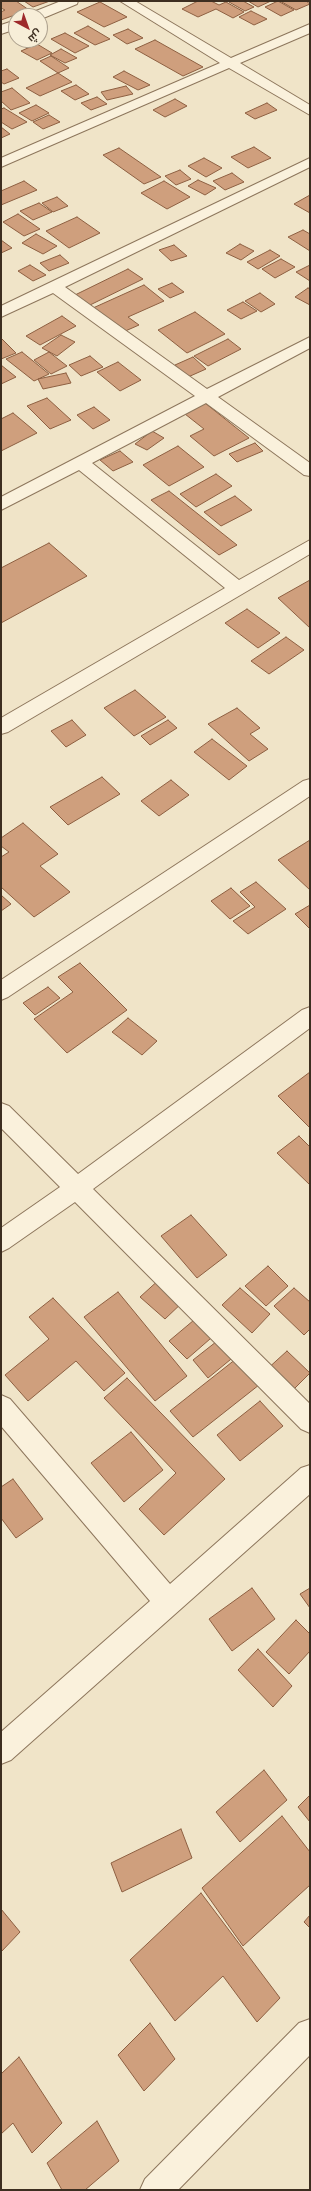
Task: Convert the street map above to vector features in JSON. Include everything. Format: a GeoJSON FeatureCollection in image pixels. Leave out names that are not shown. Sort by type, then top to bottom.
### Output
{"type":"FeatureCollection","features":[{"type":"Feature","properties":{"kind":"street"},"geometry":{"type":"LineString","coordinates":[[48,11],[72,1]]}},
{"type":"Feature","properties":{"kind":"street"},"geometry":{"type":"LineString","coordinates":[[126,1],[310,111]]}},
{"type":"Feature","properties":{"kind":"street"},"geometry":{"type":"LineString","coordinates":[[1,163],[310,28]]}},
{"type":"Feature","properties":{"kind":"street"},"geometry":{"type":"LineString","coordinates":[[1,312],[310,162]]}},
{"type":"Feature","properties":{"kind":"street"},"geometry":{"type":"LineString","coordinates":[[54,286],[310,470]]}},
{"type":"Feature","properties":{"kind":"street"},"geometry":{"type":"LineString","coordinates":[[1,504],[79,462],[208,397],[310,342]]}},
{"type":"Feature","properties":{"kind":"street"},"geometry":{"type":"LineString","coordinates":[[79,462],[237,588]]}},
{"type":"Feature","properties":{"kind":"street"},"geometry":{"type":"LineString","coordinates":[[1,728],[310,546]]}},
{"type":"Feature","properties":{"kind":"street"},"geometry":{"type":"LineString","coordinates":[[1,991],[310,786]]}},
{"type":"Feature","properties":{"kind":"street"},"geometry":{"type":"LineString","coordinates":[[1,1241],[77,1188],[310,1016]]}},
{"type":"Feature","properties":{"kind":"street"},"geometry":{"type":"LineString","coordinates":[[1,1113],[310,1421]]}},
{"type":"Feature","properties":{"kind":"street"},"geometry":{"type":"LineString","coordinates":[[1,1407],[168,1602]]}},
{"type":"Feature","properties":{"kind":"street"},"geometry":{"type":"LineString","coordinates":[[1,1750],[310,1477]]}},
{"type":"Feature","properties":{"kind":"street"},"geometry":{"type":"LineString","coordinates":[[156,2190],[310,2034]]}},
{"type":"Feature","properties":{"kind":"building"},"geometry":{"type":"Polygon","coordinates":[[[1,1],[16,1],[26,8],[8,8],[8,18],[1,20],[1,12],[5,10],[1,8],[1,1]]]}},
{"type":"Feature","properties":{"kind":"building"},"geometry":{"type":"Polygon","coordinates":[[[24,1],[50,1],[33,7],[24,1]]]}},
{"type":"Feature","properties":{"kind":"building"},"geometry":{"type":"Polygon","coordinates":[[[198,1],[211,1],[219,5],[226,2],[244,12],[233,18],[216,9],[198,17],[182,9],[198,1]]]}},
{"type":"Feature","properties":{"kind":"building"},"geometry":{"type":"Polygon","coordinates":[[[243,1],[254,7],[245,11],[229,2],[243,1]]]}},
{"type":"Feature","properties":{"kind":"building"},"geometry":{"type":"Polygon","coordinates":[[[248,1],[271,1],[258,7],[248,1]]]}},
{"type":"Feature","properties":{"kind":"building"},"geometry":{"type":"Polygon","coordinates":[[[278,1],[294,10],[281,16],[265,7],[278,1]]]}},
{"type":"Feature","properties":{"kind":"building"},"geometry":{"type":"Polygon","coordinates":[[[280,1],[306,1],[310,4],[296,10],[280,1]]]}},
{"type":"Feature","properties":{"kind":"building"},"geometry":{"type":"Polygon","coordinates":[[[100,2],[127,17],[104,27],[77,12],[100,2]]]}},
{"type":"Feature","properties":{"kind":"building"},"geometry":{"type":"Polygon","coordinates":[[[251,11],[267,19],[254,25],[239,17],[251,11]]]}},
{"type":"Feature","properties":{"kind":"building"},"geometry":{"type":"Polygon","coordinates":[[[88,26],[110,39],[95,45],[74,33],[88,26]]]}},
{"type":"Feature","properties":{"kind":"building"},"geometry":{"type":"Polygon","coordinates":[[[128,29],[143,38],[127,44],[113,35],[128,29]]]}},
{"type":"Feature","properties":{"kind":"building"},"geometry":{"type":"Polygon","coordinates":[[[65,33],[89,46],[75,53],[51,39],[65,33]]]}},
{"type":"Feature","properties":{"kind":"building"},"geometry":{"type":"Polygon","coordinates":[[[155,40],[203,67],[183,76],[135,49],[155,40]]]}},
{"type":"Feature","properties":{"kind":"building"},"geometry":{"type":"Polygon","coordinates":[[[28,48],[44,48],[52,53],[37,60],[21,51],[28,48]]]}},
{"type":"Feature","properties":{"kind":"building"},"geometry":{"type":"Polygon","coordinates":[[[61,49],[77,58],[65,63],[50,55],[61,49]]]}},
{"type":"Feature","properties":{"kind":"building"},"geometry":{"type":"Polygon","coordinates":[[[51,56],[69,68],[58,73],[40,61],[51,56]]]}},
{"type":"Feature","properties":{"kind":"building"},"geometry":{"type":"Polygon","coordinates":[[[7,69],[19,78],[4,84],[1,82],[1,71],[7,69]]]}},
{"type":"Feature","properties":{"kind":"building"},"geometry":{"type":"Polygon","coordinates":[[[124,71],[150,85],[138,90],[113,77],[124,71]]]}},
{"type":"Feature","properties":{"kind":"building"},"geometry":{"type":"Polygon","coordinates":[[[58,73],[72,82],[40,96],[26,88],[58,73]]]}},
{"type":"Feature","properties":{"kind":"building"},"geometry":{"type":"Polygon","coordinates":[[[76,85],[89,94],[75,100],[61,91],[76,85]]]}},
{"type":"Feature","properties":{"kind":"building"},"geometry":{"type":"Polygon","coordinates":[[[126,86],[133,94],[107,100],[101,92],[126,86]]]}},
{"type":"Feature","properties":{"kind":"building"},"geometry":{"type":"Polygon","coordinates":[[[12,88],[30,103],[11,110],[1,101],[1,92],[12,88]]]}},
{"type":"Feature","properties":{"kind":"building"},"geometry":{"type":"Polygon","coordinates":[[[97,97],[107,104],[91,110],[81,103],[97,97]]]}},
{"type":"Feature","properties":{"kind":"building"},"geometry":{"type":"Polygon","coordinates":[[[175,99],[187,106],[165,117],[153,110],[175,99]]]}},
{"type":"Feature","properties":{"kind":"building"},"geometry":{"type":"Polygon","coordinates":[[[267,103],[277,110],[255,119],[245,113],[267,103]]]}},
{"type":"Feature","properties":{"kind":"building"},"geometry":{"type":"Polygon","coordinates":[[[36,105],[49,113],[32,121],[19,113],[36,105]]]}},
{"type":"Feature","properties":{"kind":"building"},"geometry":{"type":"Polygon","coordinates":[[[4,108],[27,122],[12,129],[1,122],[1,109],[4,108]]]}},
{"type":"Feature","properties":{"kind":"building"},"geometry":{"type":"Polygon","coordinates":[[[49,115],[60,122],[43,129],[33,122],[49,115]]]}},
{"type":"Feature","properties":{"kind":"building"},"geometry":{"type":"Polygon","coordinates":[[[1,127],[10,134],[1,138],[1,127]]]}},
{"type":"Feature","properties":{"kind":"building"},"geometry":{"type":"Polygon","coordinates":[[[254,147],[271,158],[248,168],[231,157],[254,147]]]}},
{"type":"Feature","properties":{"kind":"building"},"geometry":{"type":"Polygon","coordinates":[[[119,148],[161,177],[144,184],[103,155],[119,148]]]}},
{"type":"Feature","properties":{"kind":"building"},"geometry":{"type":"Polygon","coordinates":[[[204,158],[222,168],[206,177],[188,166],[204,158]]]}},
{"type":"Feature","properties":{"kind":"building"},"geometry":{"type":"Polygon","coordinates":[[[180,170],[191,179],[176,185],[165,176],[180,170]]]}},
{"type":"Feature","properties":{"kind":"building"},"geometry":{"type":"Polygon","coordinates":[[[232,173],[244,182],[225,190],[213,181],[232,173]]]}},
{"type":"Feature","properties":{"kind":"building"},"geometry":{"type":"Polygon","coordinates":[[[198,180],[216,188],[205,195],[188,186],[198,180]]]}},
{"type":"Feature","properties":{"kind":"building"},"geometry":{"type":"Polygon","coordinates":[[[24,181],[37,190],[1,205],[1,191],[24,181]]]}},
{"type":"Feature","properties":{"kind":"building"},"geometry":{"type":"Polygon","coordinates":[[[164,181],[190,197],[167,209],[141,193],[164,181]]]}},
{"type":"Feature","properties":{"kind":"building"},"geometry":{"type":"Polygon","coordinates":[[[310,195],[310,213],[294,204],[310,195]]]}},
{"type":"Feature","properties":{"kind":"building"},"geometry":{"type":"Polygon","coordinates":[[[57,197],[68,206],[53,212],[42,203],[57,197]]]}},
{"type":"Feature","properties":{"kind":"building"},"geometry":{"type":"Polygon","coordinates":[[[39,203],[52,212],[33,220],[20,211],[39,203]]]}},
{"type":"Feature","properties":{"kind":"building"},"geometry":{"type":"Polygon","coordinates":[[[18,214],[40,229],[24,236],[3,222],[18,214]]]}},
{"type":"Feature","properties":{"kind":"building"},"geometry":{"type":"Polygon","coordinates":[[[77,217],[100,233],[69,248],[46,231],[77,217]]]}},
{"type":"Feature","properties":{"kind":"building"},"geometry":{"type":"Polygon","coordinates":[[[303,230],[310,234],[310,251],[288,237],[303,230]]]}},
{"type":"Feature","properties":{"kind":"building"},"geometry":{"type":"Polygon","coordinates":[[[36,234],[57,246],[43,254],[22,243],[36,234]]]}},
{"type":"Feature","properties":{"kind":"building"},"geometry":{"type":"Polygon","coordinates":[[[1,240],[12,248],[1,253],[1,240]]]}},
{"type":"Feature","properties":{"kind":"building"},"geometry":{"type":"Polygon","coordinates":[[[240,244],[254,251],[241,260],[226,253],[240,244]]]}},
{"type":"Feature","properties":{"kind":"building"},"geometry":{"type":"Polygon","coordinates":[[[174,245],[187,256],[171,261],[159,250],[174,245]]]}},
{"type":"Feature","properties":{"kind":"building"},"geometry":{"type":"Polygon","coordinates":[[[270,250],[280,256],[258,269],[247,262],[270,250]]]}},
{"type":"Feature","properties":{"kind":"building"},"geometry":{"type":"Polygon","coordinates":[[[60,255],[69,263],[49,271],[40,263],[60,255]]]}},
{"type":"Feature","properties":{"kind":"building"},"geometry":{"type":"Polygon","coordinates":[[[281,259],[295,267],[275,278],[262,269],[281,259]]]}},
{"type":"Feature","properties":{"kind":"building"},"geometry":{"type":"Polygon","coordinates":[[[30,265],[46,275],[33,281],[18,271],[30,265]]]}},
{"type":"Feature","properties":{"kind":"building"},"geometry":{"type":"Polygon","coordinates":[[[310,265],[310,281],[296,272],[310,265]]]}},
{"type":"Feature","properties":{"kind":"building"},"geometry":{"type":"Polygon","coordinates":[[[128,269],[143,279],[90,305],[75,295],[128,269]]]}},
{"type":"Feature","properties":{"kind":"building"},"geometry":{"type":"Polygon","coordinates":[[[172,283],[184,292],[170,298],[158,289],[172,283]]]}},
{"type":"Feature","properties":{"kind":"building"},"geometry":{"type":"Polygon","coordinates":[[[144,285],[164,301],[128,317],[139,325],[123,332],[93,308],[144,285]]]}},
{"type":"Feature","properties":{"kind":"building"},"geometry":{"type":"Polygon","coordinates":[[[308,288],[310,289],[310,305],[295,297],[308,288]]]}},
{"type":"Feature","properties":{"kind":"building"},"geometry":{"type":"Polygon","coordinates":[[[260,293],[275,304],[261,312],[245,301],[260,293]]]}},
{"type":"Feature","properties":{"kind":"building"},"geometry":{"type":"Polygon","coordinates":[[[243,302],[257,311],[241,319],[227,310],[243,302]]]}},
{"type":"Feature","properties":{"kind":"building"},"geometry":{"type":"Polygon","coordinates":[[[195,312],[225,334],[187,353],[158,330],[195,312]]]}},
{"type":"Feature","properties":{"kind":"building"},"geometry":{"type":"Polygon","coordinates":[[[62,316],[76,326],[40,345],[26,336],[62,316]]]}},
{"type":"Feature","properties":{"kind":"building"},"geometry":{"type":"Polygon","coordinates":[[[61,335],[75,342],[57,356],[42,348],[61,335]]]}},
{"type":"Feature","properties":{"kind":"building"},"geometry":{"type":"Polygon","coordinates":[[[1,338],[16,353],[1,359],[1,338]]]}},
{"type":"Feature","properties":{"kind":"building"},"geometry":{"type":"Polygon","coordinates":[[[228,339],[241,349],[208,366],[194,356],[228,339]]]}},
{"type":"Feature","properties":{"kind":"building"},"geometry":{"type":"Polygon","coordinates":[[[22,352],[49,374],[34,381],[6,359],[22,352]]]}},
{"type":"Feature","properties":{"kind":"building"},"geometry":{"type":"Polygon","coordinates":[[[49,352],[67,366],[51,374],[34,360],[49,352]]]}},
{"type":"Feature","properties":{"kind":"building"},"geometry":{"type":"Polygon","coordinates":[[[90,356],[103,367],[81,376],[69,365],[90,356]]]}},
{"type":"Feature","properties":{"kind":"building"},"geometry":{"type":"Polygon","coordinates":[[[193,357],[206,369],[188,377],[175,365],[193,357]]]}},
{"type":"Feature","properties":{"kind":"building"},"geometry":{"type":"Polygon","coordinates":[[[118,362],[141,380],[120,391],[97,372],[118,362]]]}},
{"type":"Feature","properties":{"kind":"building"},"geometry":{"type":"Polygon","coordinates":[[[1,365],[16,377],[1,384],[1,365]]]}},
{"type":"Feature","properties":{"kind":"building"},"geometry":{"type":"Polygon","coordinates":[[[66,373],[71,383],[43,389],[38,379],[66,373]]]}},
{"type":"Feature","properties":{"kind":"building"},"geometry":{"type":"Polygon","coordinates":[[[47,398],[71,420],[50,429],[27,406],[47,398]]]}},
{"type":"Feature","properties":{"kind":"building"},"geometry":{"type":"Polygon","coordinates":[[[205,403],[249,438],[214,456],[190,436],[204,429],[185,414],[205,403]]]}},
{"type":"Feature","properties":{"kind":"building"},"geometry":{"type":"Polygon","coordinates":[[[94,407],[110,420],[93,429],[77,415],[94,407]]]}},
{"type":"Feature","properties":{"kind":"building"},"geometry":{"type":"Polygon","coordinates":[[[13,413],[37,433],[1,451],[1,419],[13,413]]]}},
{"type":"Feature","properties":{"kind":"building"},"geometry":{"type":"Polygon","coordinates":[[[152,431],[164,438],[147,450],[135,444],[152,431]]]}},
{"type":"Feature","properties":{"kind":"building"},"geometry":{"type":"Polygon","coordinates":[[[255,443],[263,451],[237,462],[229,454],[255,443]]]}},
{"type":"Feature","properties":{"kind":"building"},"geometry":{"type":"Polygon","coordinates":[[[178,446],[204,467],[169,486],[143,465],[178,446]]]}},
{"type":"Feature","properties":{"kind":"building"},"geometry":{"type":"Polygon","coordinates":[[[120,451],[133,462],[113,471],[100,460],[120,451]]]}},
{"type":"Feature","properties":{"kind":"building"},"geometry":{"type":"Polygon","coordinates":[[[216,474],[232,486],[196,507],[180,494],[216,474]]]}},
{"type":"Feature","properties":{"kind":"building"},"geometry":{"type":"Polygon","coordinates":[[[169,491],[237,545],[219,555],[151,500],[169,491]]]}},
{"type":"Feature","properties":{"kind":"building"},"geometry":{"type":"Polygon","coordinates":[[[235,496],[252,510],[221,526],[204,512],[235,496]]]}},
{"type":"Feature","properties":{"kind":"building"},"geometry":{"type":"Polygon","coordinates":[[[49,543],[87,576],[1,623],[1,568],[49,543]]]}},
{"type":"Feature","properties":{"kind":"building"},"geometry":{"type":"Polygon","coordinates":[[[310,580],[310,628],[278,598],[310,580]]]}},
{"type":"Feature","properties":{"kind":"building"},"geometry":{"type":"Polygon","coordinates":[[[247,609],[280,633],[258,648],[225,623],[247,609]]]}},
{"type":"Feature","properties":{"kind":"building"},"geometry":{"type":"Polygon","coordinates":[[[286,637],[304,650],[269,674],[251,661],[286,637]]]}},
{"type":"Feature","properties":{"kind":"building"},"geometry":{"type":"Polygon","coordinates":[[[135,690],[166,717],[134,736],[104,708],[135,690]]]}},
{"type":"Feature","properties":{"kind":"building"},"geometry":{"type":"Polygon","coordinates":[[[237,708],[260,728],[250,734],[268,749],[249,761],[208,724],[237,708]]]}},
{"type":"Feature","properties":{"kind":"building"},"geometry":{"type":"Polygon","coordinates":[[[72,720],[86,735],[66,747],[51,731],[72,720]]]}},
{"type":"Feature","properties":{"kind":"building"},"geometry":{"type":"Polygon","coordinates":[[[168,720],[177,728],[150,745],[141,736],[168,720]]]}},
{"type":"Feature","properties":{"kind":"building"},"geometry":{"type":"Polygon","coordinates":[[[212,739],[247,766],[229,780],[194,752],[212,739]]]}},
{"type":"Feature","properties":{"kind":"building"},"geometry":{"type":"Polygon","coordinates":[[[102,777],[120,794],[68,825],[50,807],[102,777]]]}},
{"type":"Feature","properties":{"kind":"building"},"geometry":{"type":"Polygon","coordinates":[[[171,780],[189,795],[159,816],[141,801],[171,780]]]}},
{"type":"Feature","properties":{"kind":"building"},"geometry":{"type":"Polygon","coordinates":[[[23,823],[58,854],[40,866],[70,892],[34,917],[1,887],[1,857],[9,852],[1,846],[1,838],[23,823]]]}},
{"type":"Feature","properties":{"kind":"building"},"geometry":{"type":"Polygon","coordinates":[[[310,840],[310,890],[278,860],[310,840]]]}},
{"type":"Feature","properties":{"kind":"building"},"geometry":{"type":"Polygon","coordinates":[[[256,882],[286,909],[248,934],[233,921],[255,907],[240,892],[256,882]]]}},
{"type":"Feature","properties":{"kind":"building"},"geometry":{"type":"Polygon","coordinates":[[[231,888],[250,906],[230,919],[211,901],[231,888]]]}},
{"type":"Feature","properties":{"kind":"building"},"geometry":{"type":"Polygon","coordinates":[[[1,895],[11,904],[1,911],[1,895]]]}},
{"type":"Feature","properties":{"kind":"building"},"geometry":{"type":"Polygon","coordinates":[[[310,905],[310,929],[295,914],[310,905]]]}},
{"type":"Feature","properties":{"kind":"building"},"geometry":{"type":"Polygon","coordinates":[[[80,963],[127,1010],[67,1053],[34,1019],[73,992],[58,977],[80,963]]]}},
{"type":"Feature","properties":{"kind":"building"},"geometry":{"type":"Polygon","coordinates":[[[48,987],[60,998],[35,1015],[23,1003],[48,987]]]}},
{"type":"Feature","properties":{"kind":"building"},"geometry":{"type":"Polygon","coordinates":[[[128,1018],[157,1041],[142,1055],[112,1032],[128,1018]]]}},
{"type":"Feature","properties":{"kind":"building"},"geometry":{"type":"Polygon","coordinates":[[[310,1072],[310,1128],[278,1096],[310,1072]]]}},
{"type":"Feature","properties":{"kind":"building"},"geometry":{"type":"Polygon","coordinates":[[[299,1136],[310,1147],[310,1185],[277,1153],[299,1136]]]}},
{"type":"Feature","properties":{"kind":"building"},"geometry":{"type":"Polygon","coordinates":[[[191,1215],[227,1255],[197,1278],[161,1236],[191,1215]]]}},
{"type":"Feature","properties":{"kind":"building"},"geometry":{"type":"Polygon","coordinates":[[[268,1266],[288,1286],[266,1306],[245,1286],[268,1266]]]}},
{"type":"Feature","properties":{"kind":"building"},"geometry":{"type":"Polygon","coordinates":[[[161,1278],[185,1300],[165,1319],[140,1297],[161,1278]]]}},
{"type":"Feature","properties":{"kind":"building"},"geometry":{"type":"Polygon","coordinates":[[[240,1288],[270,1314],[252,1333],[222,1305],[240,1288]]]}},
{"type":"Feature","properties":{"kind":"building"},"geometry":{"type":"Polygon","coordinates":[[[294,1288],[310,1302],[310,1329],[304,1335],[274,1306],[294,1288]]]}},
{"type":"Feature","properties":{"kind":"building"},"geometry":{"type":"Polygon","coordinates":[[[118,1292],[187,1376],[155,1401],[84,1317],[118,1292]]]}},
{"type":"Feature","properties":{"kind":"building"},"geometry":{"type":"Polygon","coordinates":[[[53,1298],[125,1373],[104,1391],[76,1361],[28,1401],[5,1375],[49,1339],[29,1317],[53,1298]]]}},
{"type":"Feature","properties":{"kind":"building"},"geometry":{"type":"Polygon","coordinates":[[[200,1315],[218,1332],[187,1359],[169,1341],[200,1315]]]}},
{"type":"Feature","properties":{"kind":"building"},"geometry":{"type":"Polygon","coordinates":[[[221,1338],[236,1355],[208,1378],[193,1360],[221,1338]]]}},
{"type":"Feature","properties":{"kind":"building"},"geometry":{"type":"Polygon","coordinates":[[[287,1351],[310,1373],[288,1395],[265,1371],[287,1351]]]}},
{"type":"Feature","properties":{"kind":"building"},"geometry":{"type":"Polygon","coordinates":[[[241,1355],[264,1381],[193,1437],[170,1411],[241,1355]]]}},
{"type":"Feature","properties":{"kind":"building"},"geometry":{"type":"Polygon","coordinates":[[[127,1378],[225,1479],[164,1535],[139,1509],[176,1473],[104,1398],[127,1378]]]}},
{"type":"Feature","properties":{"kind":"building"},"geometry":{"type":"Polygon","coordinates":[[[260,1401],[283,1426],[240,1461],[217,1435],[260,1401]]]}},
{"type":"Feature","properties":{"kind":"building"},"geometry":{"type":"Polygon","coordinates":[[[131,1432],[163,1470],[124,1502],[91,1463],[131,1432]]]}},
{"type":"Feature","properties":{"kind":"building"},"geometry":{"type":"Polygon","coordinates":[[[13,1479],[43,1519],[16,1538],[1,1518],[1,1487],[13,1479]]]}},
{"type":"Feature","properties":{"kind":"building"},"geometry":{"type":"Polygon","coordinates":[[[252,1588],[275,1619],[232,1651],[209,1619],[252,1588]]]}},
{"type":"Feature","properties":{"kind":"building"},"geometry":{"type":"Polygon","coordinates":[[[310,1588],[310,1608],[300,1594],[310,1588]]]}},
{"type":"Feature","properties":{"kind":"building"},"geometry":{"type":"Polygon","coordinates":[[[296,1620],[310,1634],[310,1651],[289,1674],[266,1652],[296,1620]]]}},
{"type":"Feature","properties":{"kind":"building"},"geometry":{"type":"Polygon","coordinates":[[[258,1649],[292,1686],[273,1707],[238,1670],[258,1649]]]}},
{"type":"Feature","properties":{"kind":"building"},"geometry":{"type":"Polygon","coordinates":[[[264,1770],[287,1800],[240,1842],[216,1812],[264,1770]]]}},
{"type":"Feature","properties":{"kind":"building"},"geometry":{"type":"Polygon","coordinates":[[[310,1795],[310,1822],[298,1807],[310,1795]]]}},
{"type":"Feature","properties":{"kind":"building"},"geometry":{"type":"Polygon","coordinates":[[[282,1816],[310,1852],[310,1885],[243,1946],[202,1888],[282,1816]]]}},
{"type":"Feature","properties":{"kind":"building"},"geometry":{"type":"Polygon","coordinates":[[[181,1829],[192,1858],[122,1892],[111,1863],[181,1829]]]}},
{"type":"Feature","properties":{"kind":"building"},"geometry":{"type":"Polygon","coordinates":[[[201,1893],[280,1998],[257,2022],[223,1976],[175,2021],[130,1960],[201,1893]]]}},
{"type":"Feature","properties":{"kind":"building"},"geometry":{"type":"Polygon","coordinates":[[[1,1909],[20,1932],[1,1952],[1,1909]]]}},
{"type":"Feature","properties":{"kind":"building"},"geometry":{"type":"Polygon","coordinates":[[[310,1915],[310,1928],[304,1922],[310,1915]]]}},
{"type":"Feature","properties":{"kind":"building"},"geometry":{"type":"Polygon","coordinates":[[[150,2023],[175,2059],[144,2091],[118,2055],[150,2023]]]}},
{"type":"Feature","properties":{"kind":"building"},"geometry":{"type":"Polygon","coordinates":[[[19,2057],[62,2123],[32,2153],[13,2123],[1,2134],[1,2074],[19,2057]]]}},
{"type":"Feature","properties":{"kind":"building"},"geometry":{"type":"Polygon","coordinates":[[[97,2121],[119,2161],[85,2190],[62,2190],[47,2163],[97,2121]]]}}]}
